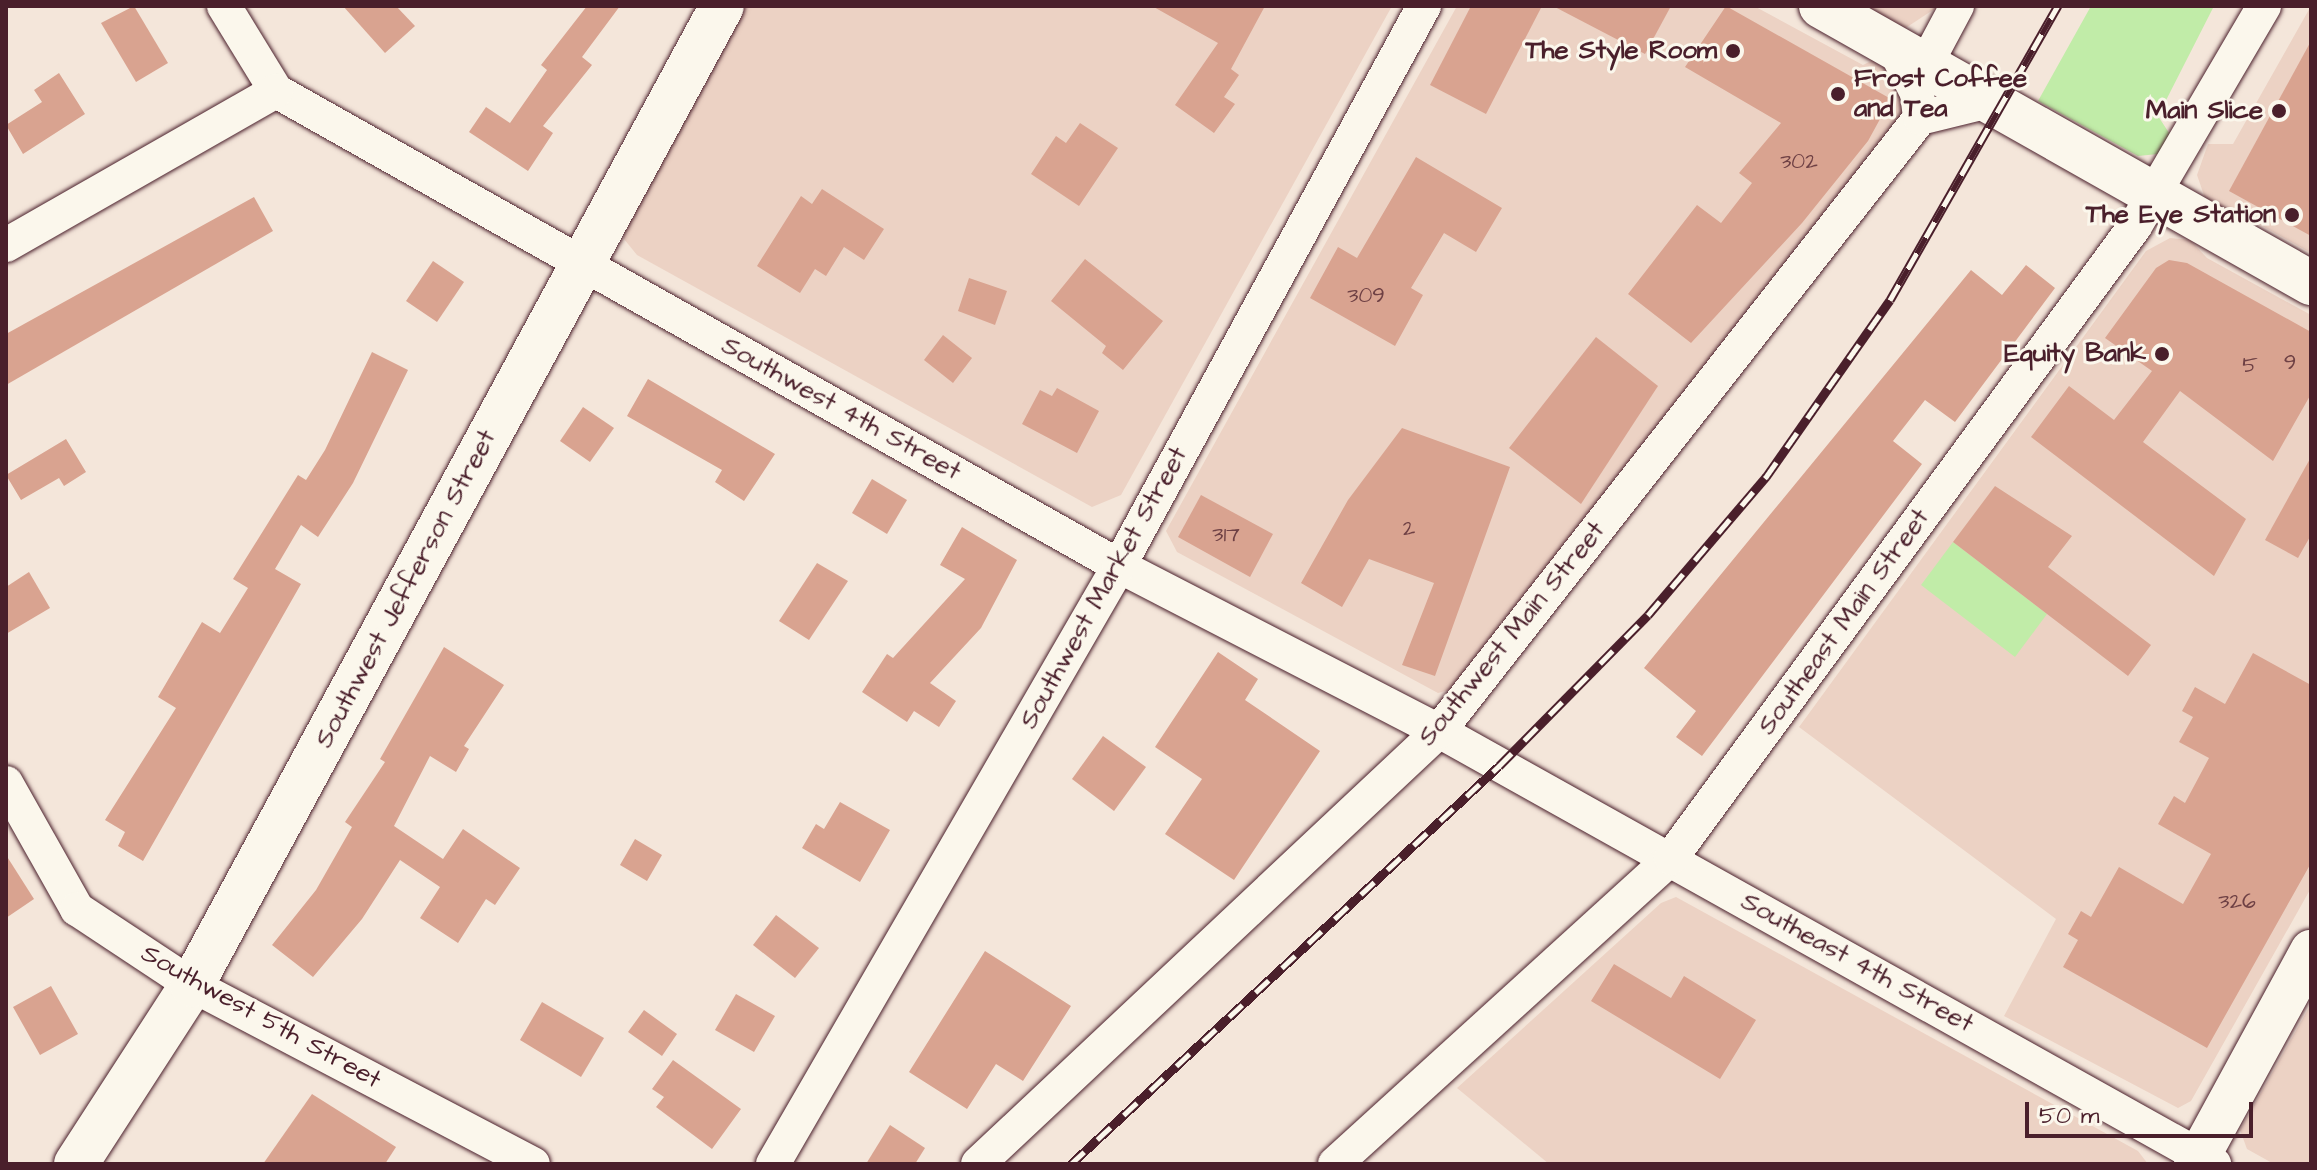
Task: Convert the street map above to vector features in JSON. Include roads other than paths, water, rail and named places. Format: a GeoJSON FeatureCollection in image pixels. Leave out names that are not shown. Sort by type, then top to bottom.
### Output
{"type":"FeatureCollection","features":[{"type":"Feature","properties":{"kind":"main road","name":"Southwest Jefferson Street"},"geometry":{"type":"LineString","coordinates":[[76,1164],[192,985],[722,6]]}},
{"type":"Feature","properties":{"kind":"main road"},"geometry":{"type":"LineString","coordinates":[[1821,6],[2155,198],[2311,283]]}},
{"type":"Feature","properties":{"kind":"street","name":"Southwest 4th Street"},"geometry":{"type":"LineString","coordinates":[[224,6],[276,91],[1119,566],[1439,731],[1499,766]]}},
{"type":"Feature","properties":{"kind":"street","name":"Southwest Market Street"},"geometry":{"type":"LineString","coordinates":[[773,1164],[1119,566],[1424,6]]}},
{"type":"Feature","properties":{"kind":"street"},"geometry":{"type":"LineString","coordinates":[[1957,6],[1909,54],[1920,118],[1989,101]]}},
{"type":"Feature","properties":{"kind":"street","name":"Southeast Main Street"},"geometry":{"type":"LineString","coordinates":[[1335,1164],[1671,858],[2155,198],[2264,6]]}},
{"type":"Feature","properties":{"kind":"street"},"geometry":{"type":"LineString","coordinates":[[6,245],[276,91]]}},
{"type":"Feature","properties":{"kind":"street","name":"Southwest Main Street"},"geometry":{"type":"LineString","coordinates":[[978,1164],[1439,731],[1920,118]]}},
{"type":"Feature","properties":{"kind":"street","name":"Southeast 4th Street"},"geometry":{"type":"LineString","coordinates":[[1499,766],[1671,858],[2203,1161]]}},
{"type":"Feature","properties":{"kind":"street","name":"Southwest 5th Street"},"geometry":{"type":"LineString","coordinates":[[8,790],[77,909],[192,985],[533,1164]]}},
{"type":"Feature","properties":{"kind":"street"},"geometry":{"type":"LineString","coordinates":[[2203,1161],[2311,951]]}},
{"type":"Feature","properties":{"kind":"railway"},"geometry":{"type":"LineString","coordinates":[[1071,1164],[1499,766],[1648,615],[1766,477],[1890,300],[2058,6]]}},
{"type":"Feature","properties":{"kind":"place","name":"The Style Room"},"geometry":{"type":"Point","coordinates":[1733,51]}},
{"type":"Feature","properties":{"kind":"place","name":"Frost Coffee and Tea"},"geometry":{"type":"Point","coordinates":[1838,94]}},
{"type":"Feature","properties":{"kind":"place","name":"Main Slice"},"geometry":{"type":"Point","coordinates":[2279,111]}},
{"type":"Feature","properties":{"kind":"place","name":"The Eye Station"},"geometry":{"type":"Point","coordinates":[2292,215]}},
{"type":"Feature","properties":{"kind":"place","name":"Equity Bank"},"geometry":{"type":"Point","coordinates":[2162,354]}}]}
